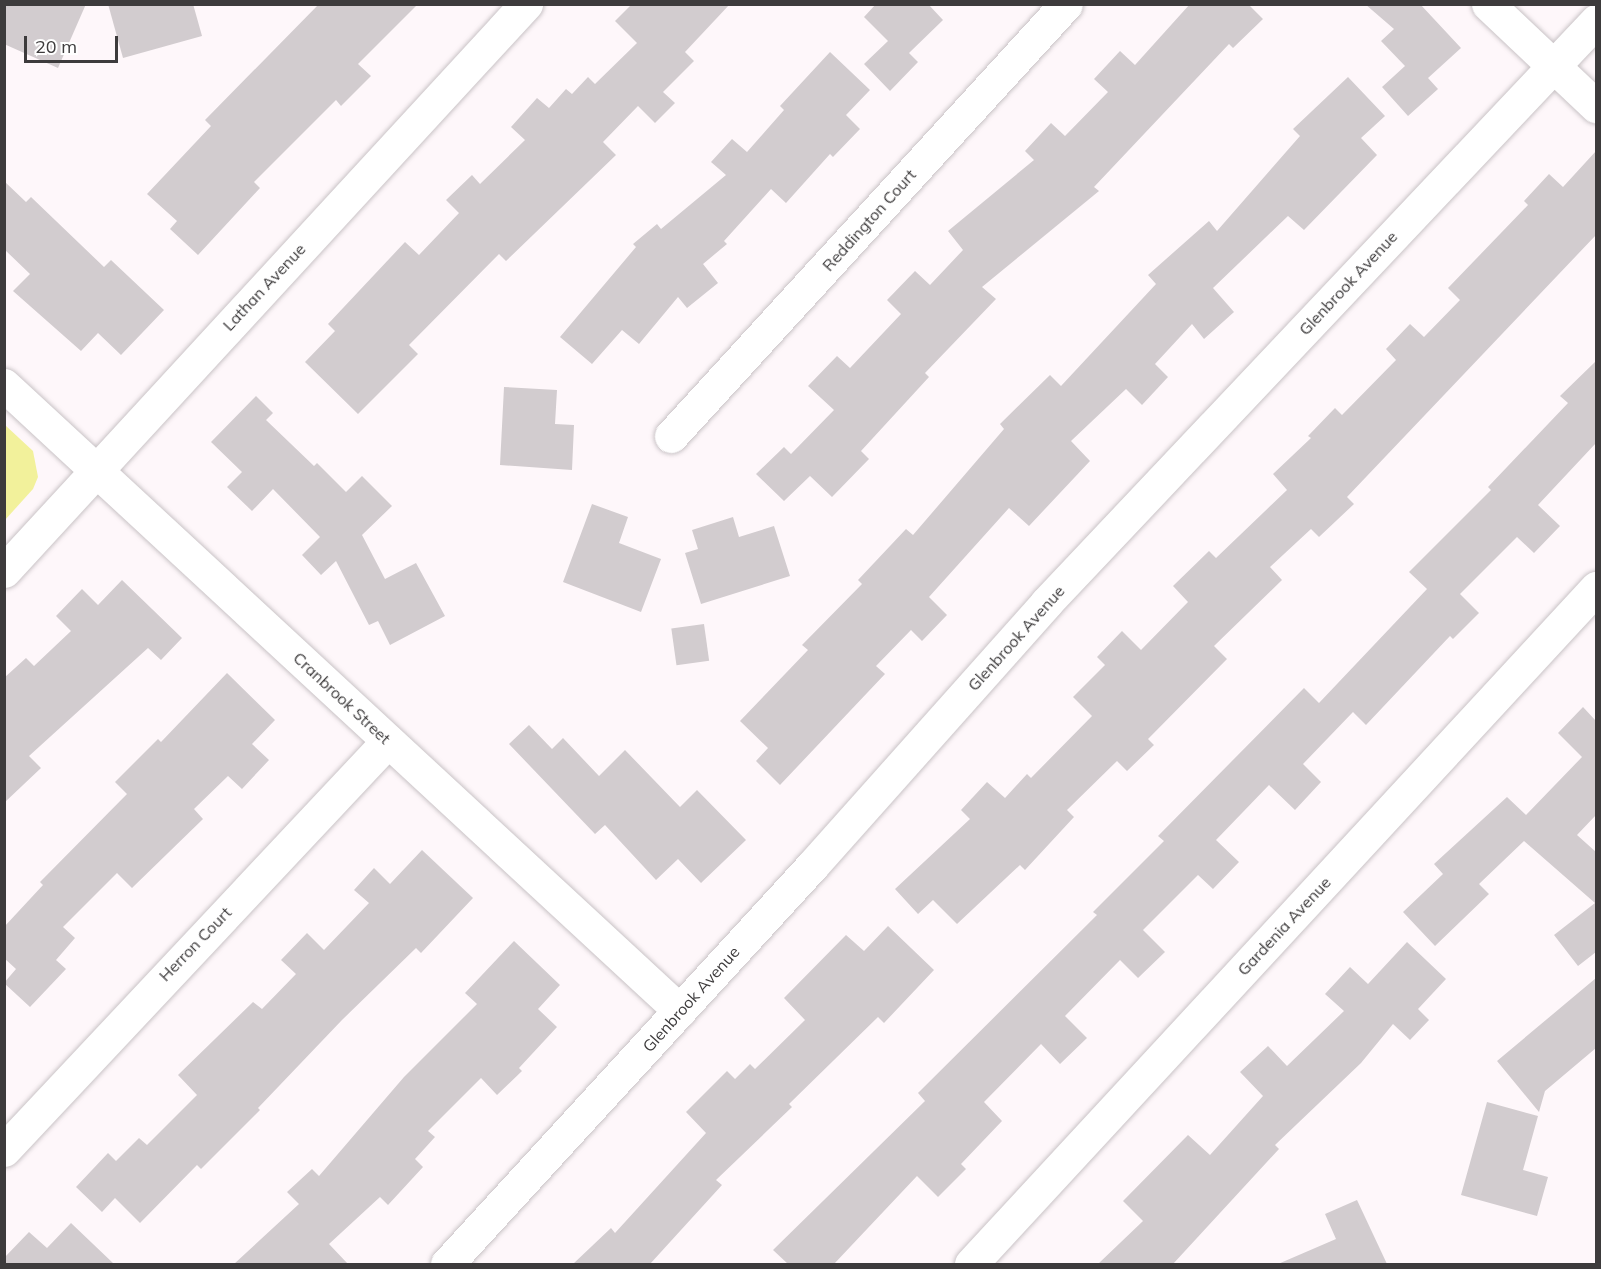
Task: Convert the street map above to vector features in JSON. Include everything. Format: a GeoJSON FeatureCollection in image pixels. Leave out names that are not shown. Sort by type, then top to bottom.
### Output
{"type":"FeatureCollection","features":[{"type":"Feature","properties":{"kind":"street","name":"Lathan Avenue"},"geometry":{"type":"LineString","coordinates":[[4,571],[526,4]]}},
{"type":"Feature","properties":{"kind":"street","name":"Reddington Court"},"geometry":{"type":"LineString","coordinates":[[671,436],[1066,4]]}},
{"type":"Feature","properties":{"kind":"street"},"geometry":{"type":"LineString","coordinates":[[1488,4],[1596,106]]}},
{"type":"Feature","properties":{"kind":"street","name":"Glenbrook Avenue"},"geometry":{"type":"LineString","coordinates":[[447,1264],[680,1011],[1046,603],[1596,21]]}},
{"type":"Feature","properties":{"kind":"street","name":"Cranbrook Street"},"geometry":{"type":"LineString","coordinates":[[4,385],[98,469],[680,1011]]}},
{"type":"Feature","properties":{"kind":"street","name":"Gardenia Avenue"},"geometry":{"type":"LineString","coordinates":[[971,1264],[1596,588]]}},
{"type":"Feature","properties":{"kind":"street","name":"Herron Court"},"geometry":{"type":"LineString","coordinates":[[4,1150],[388,741]]}},
{"type":"Feature","properties":{"kind":"shaded area"},"geometry":{"type":"Polygon","coordinates":[[[5,425],[33,451],[38,477],[33,489],[5,520],[5,425]]]}},
{"type":"Feature","properties":{"kind":"building"},"geometry":{"type":"Polygon","coordinates":[[[4,4],[86,4],[58,68],[4,44],[4,4]]]}},
{"type":"Feature","properties":{"kind":"building"},"geometry":{"type":"Polygon","coordinates":[[[108,4],[193,4],[202,36],[123,58],[108,4]]]}},
{"type":"Feature","properties":{"kind":"building"},"geometry":{"type":"Polygon","coordinates":[[[319,4],[418,4],[358,64],[371,76],[341,106],[336,100],[254,182],[260,188],[198,255],[170,229],[177,221],[147,194],[211,126],[205,120],[319,4]]]}},
{"type":"Feature","properties":{"kind":"building"},"geometry":{"type":"Polygon","coordinates":[[[632,4],[730,4],[685,52],[694,61],[663,92],[675,103],[655,123],[638,106],[603,142],[616,155],[506,261],[499,254],[409,345],[418,354],[358,414],[305,362],[335,331],[328,324],[405,242],[419,255],[459,213],[446,200],[472,175],[480,184],[525,140],[511,127],[537,98],[549,108],[566,89],[572,94],[588,77],[595,84],[637,43],[615,21],[632,4]]]}},
{"type":"Feature","properties":{"kind":"building"},"geometry":{"type":"Polygon","coordinates":[[[876,4],[928,4],[943,20],[909,53],[918,62],[890,91],[864,64],[888,41],[864,17],[876,4]]]}},
{"type":"Feature","properties":{"kind":"building"},"geometry":{"type":"Polygon","coordinates":[[[1190,4],[1248,4],[1263,19],[1233,48],[1229,44],[1094,187],[1099,191],[982,287],[996,299],[925,373],[929,377],[861,451],[869,459],[832,497],[810,476],[784,501],[756,474],[784,447],[791,454],[834,410],[808,386],[837,356],[850,368],[901,314],[887,300],[915,271],[930,285],[963,250],[948,231],[1034,160],[1025,151],[1051,123],[1065,136],[1108,92],[1094,79],[1120,51],[1135,65],[1190,4]]]}},
{"type":"Feature","properties":{"kind":"building"},"geometry":{"type":"Polygon","coordinates":[[[1365,4],[1420,4],[1461,48],[1428,78],[1438,89],[1408,116],[1382,87],[1405,66],[1381,41],[1394,29],[1365,4]]]}},
{"type":"Feature","properties":{"kind":"building"},"geometry":{"type":"Polygon","coordinates":[[[830,52],[870,90],[846,115],[860,129],[833,157],[830,154],[786,203],[771,189],[724,241],[727,244],[703,264],[718,283],[687,308],[678,297],[639,344],[622,330],[592,364],[560,337],[636,247],[633,244],[657,224],[661,229],[726,175],[711,162],[732,139],[747,152],[784,110],[780,106],[830,52]]]}},
{"type":"Feature","properties":{"kind":"building"},"geometry":{"type":"Polygon","coordinates":[[[1348,77],[1385,116],[1361,138],[1377,155],[1304,230],[1288,216],[1213,288],[1234,312],[1204,339],[1192,324],[1155,364],[1168,377],[1142,405],[1126,389],[1071,441],[1090,461],[1029,526],[1009,508],[929,597],[947,615],[922,641],[911,630],[876,666],[885,674],[780,785],[756,761],[768,748],[740,721],[808,650],[802,645],[862,584],[858,580],[906,529],[913,535],[1004,429],[1000,424],[1050,375],[1061,386],[1156,284],[1148,275],[1209,221],[1217,231],[1300,136],[1293,129],[1348,77]]]}},
{"type":"Feature","properties":{"kind":"building"},"geometry":{"type":"Polygon","coordinates":[[[1596,151],[1596,235],[1347,497],[1354,504],[1319,537],[1311,529],[1270,567],[1282,580],[1214,646],[1227,659],[1148,739],[1154,745],[1127,771],[1117,761],[1067,810],[1074,817],[1025,870],[1020,865],[957,924],[933,900],[918,914],[895,889],[970,819],[961,810],[987,782],[1005,798],[1027,774],[1031,778],[1092,716],[1073,697],[1105,665],[1097,657],[1122,631],[1141,650],[1188,602],[1173,586],[1209,551],[1216,558],[1287,490],[1273,474],[1311,438],[1308,436],[1335,408],[1342,415],[1396,360],[1386,349],[1410,324],[1424,337],[1460,300],[1448,288],[1528,205],[1524,201],[1549,174],[1563,187],[1596,151]]]}},
{"type":"Feature","properties":{"kind":"building"},"geometry":{"type":"Polygon","coordinates":[[[4,181],[26,202],[31,197],[104,267],[111,260],[164,310],[121,355],[98,333],[81,351],[13,291],[30,274],[4,249],[4,181]]]}},
{"type":"Feature","properties":{"kind":"building"},"geometry":{"type":"Polygon","coordinates":[[[1596,361],[1596,443],[1538,505],[1560,526],[1534,553],[1517,537],[1460,594],[1479,613],[1453,639],[1450,636],[1366,725],[1353,712],[1303,764],[1321,782],[1295,810],[1269,785],[1216,840],[1239,862],[1213,889],[1198,875],[1143,930],[1165,952],[1138,978],[1120,960],[1065,1016],[1087,1038],[1060,1064],[1041,1044],[984,1102],[1002,1121],[961,1164],[966,1169],[938,1197],[917,1176],[834,1264],[788,1264],[773,1250],[925,1101],[918,1093],[1097,915],[1093,912],[1164,841],[1158,836],[1304,688],[1319,703],[1427,589],[1409,572],[1491,490],[1488,487],[1568,403],[1560,396],[1596,361]]]}},
{"type":"Feature","properties":{"kind":"building"},"geometry":{"type":"Polygon","coordinates":[[[504,387],[557,390],[555,424],[574,425],[572,470],[500,465],[504,387]]]}},
{"type":"Feature","properties":{"kind":"building"},"geometry":{"type":"Polygon","coordinates":[[[256,396],[273,413],[266,420],[314,466],[317,463],[346,492],[362,476],[392,506],[362,535],[385,579],[416,563],[445,616],[390,645],[378,621],[369,625],[336,561],[321,575],[302,555],[320,537],[273,489],[252,511],[227,487],[242,472],[211,442],[256,396]]]}},
{"type":"Feature","properties":{"kind":"building"},"geometry":{"type":"Polygon","coordinates":[[[592,504],[628,517],[619,543],[661,559],[641,612],[563,582],[592,504]]]}},
{"type":"Feature","properties":{"kind":"building"},"geometry":{"type":"Polygon","coordinates":[[[733,517],[739,537],[774,526],[790,576],[701,604],[685,553],[698,549],[692,530],[733,517]]]}},
{"type":"Feature","properties":{"kind":"building"},"geometry":{"type":"Polygon","coordinates":[[[122,580],[182,638],[161,660],[148,648],[29,756],[41,768],[4,803],[4,678],[26,658],[34,666],[71,631],[56,616],[82,589],[98,605],[122,580]]]}},
{"type":"Feature","properties":{"kind":"building"},"geometry":{"type":"Polygon","coordinates":[[[704,624],[709,661],[676,665],[671,629],[704,624]]]}},
{"type":"Feature","properties":{"kind":"building"},"geometry":{"type":"Polygon","coordinates":[[[227,673],[275,720],[252,744],[269,760],[242,789],[228,776],[194,809],[203,819],[132,888],[117,873],[63,927],[75,938],[56,960],[66,969],[30,1007],[4,983],[16,969],[4,958],[4,927],[43,885],[40,882],[127,794],[115,782],[158,739],[161,742],[227,673]]]}},
{"type":"Feature","properties":{"kind":"building"},"geometry":{"type":"Polygon","coordinates":[[[1583,707],[1596,721],[1596,815],[1577,835],[1596,852],[1596,952],[1578,966],[1554,935],[1595,903],[1524,841],[1479,884],[1489,894],[1435,946],[1403,912],[1443,874],[1434,864],[1507,797],[1526,815],[1582,757],[1558,733],[1583,707]]]}},
{"type":"Feature","properties":{"kind":"building"},"geometry":{"type":"Polygon","coordinates":[[[529,725],[552,749],[563,738],[599,776],[625,750],[680,807],[697,790],[746,840],[701,883],[678,859],[656,880],[605,825],[595,834],[509,744],[529,725]]]}},
{"type":"Feature","properties":{"kind":"building"},"geometry":{"type":"Polygon","coordinates":[[[422,850],[473,898],[421,953],[416,948],[342,1020],[258,1108],[260,1110],[201,1169],[197,1165],[140,1223],[115,1198],[102,1212],[76,1187],[108,1153],[116,1161],[139,1138],[147,1145],[197,1095],[178,1075],[253,1002],[262,1009],[296,974],[281,960],[307,933],[324,950],[369,903],[354,890],[374,868],[390,884],[422,850]]]}},
{"type":"Feature","properties":{"kind":"building"},"geometry":{"type":"Polygon","coordinates":[[[888,926],[934,970],[884,1023],[878,1017],[789,1104],[792,1107],[716,1180],[722,1185],[650,1264],[573,1264],[611,1228],[615,1233],[706,1133],[686,1112],[727,1071],[735,1079],[750,1064],[755,1069],[805,1020],[784,998],[846,935],[864,951],[888,926]]]}},
{"type":"Feature","properties":{"kind":"building"},"geometry":{"type":"Polygon","coordinates":[[[514,941],[560,985],[538,1009],[557,1027],[519,1068],[522,1071],[497,1095],[481,1078],[428,1131],[435,1137],[415,1159],[423,1167],[388,1205],[380,1197],[329,1244],[348,1264],[234,1264],[299,1204],[287,1192],[312,1169],[319,1176],[404,1077],[477,1004],[465,993],[514,941]]]}},
{"type":"Feature","properties":{"kind":"building"},"geometry":{"type":"Polygon","coordinates":[[[1407,942],[1446,979],[1418,1009],[1429,1020],[1410,1040],[1393,1024],[1361,1063],[1275,1145],[1279,1149],[1173,1264],[1098,1264],[1143,1221],[1123,1201],[1188,1135],[1210,1155],[1263,1096],[1240,1072],[1268,1046],[1287,1066],[1344,1011],[1325,994],[1350,967],[1368,984],[1407,942]]]}},
{"type":"Feature","properties":{"kind":"building"},"geometry":{"type":"Polygon","coordinates":[[[1596,978],[1596,1048],[1545,1091],[1539,1112],[1497,1061],[1596,978]]]}},
{"type":"Feature","properties":{"kind":"building"},"geometry":{"type":"Polygon","coordinates":[[[1487,1102],[1538,1116],[1523,1170],[1548,1177],[1537,1216],[1461,1195],[1487,1102]]]}},
{"type":"Feature","properties":{"kind":"building"},"geometry":{"type":"Polygon","coordinates":[[[1357,1200],[1387,1264],[1278,1264],[1336,1239],[1325,1214],[1357,1200]]]}},
{"type":"Feature","properties":{"kind":"building"},"geometry":{"type":"Polygon","coordinates":[[[71,1223],[114,1264],[4,1264],[4,1258],[29,1232],[47,1248],[71,1223]]]}}]}
